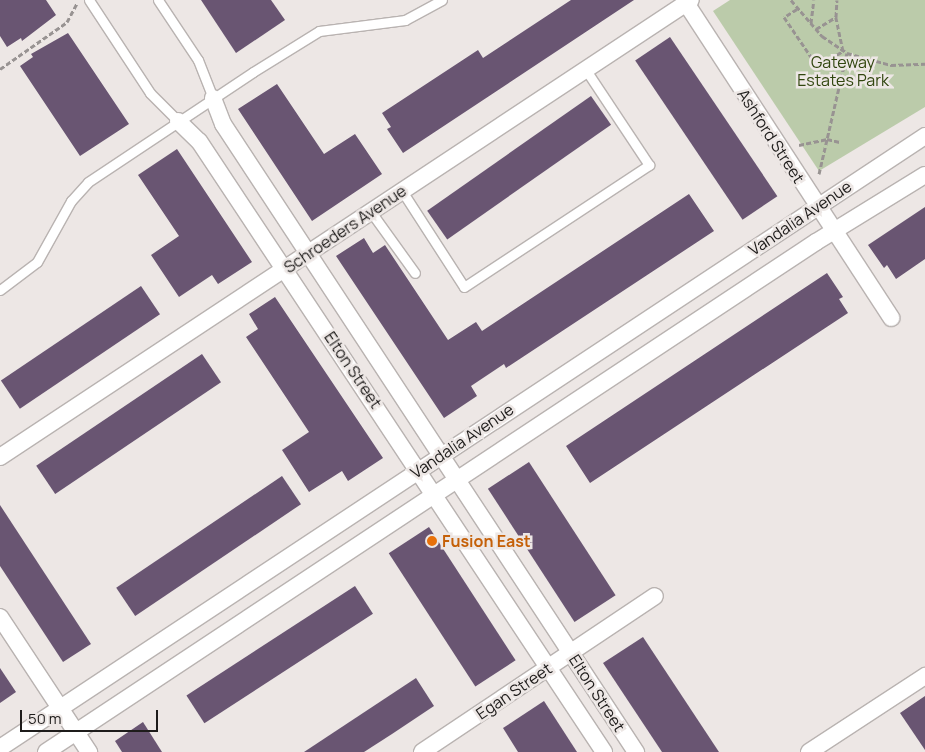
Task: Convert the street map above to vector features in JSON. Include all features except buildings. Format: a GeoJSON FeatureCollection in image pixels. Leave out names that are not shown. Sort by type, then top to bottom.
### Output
{"type":"FeatureCollection","features":[{"type":"Feature","properties":{"kind":"street","name":"Schroeders Avenue"},"geometry":{"type":"LineString","coordinates":[[0,457],[688,2]]}},
{"type":"Feature","properties":{"kind":"street","name":"Ashford Street"},"geometry":{"type":"LineString","coordinates":[[688,2],[891,318]]}},
{"type":"Feature","properties":{"kind":"street","name":"Elton Street"},"geometry":{"type":"LineString","coordinates":[[213,98],[223,124],[636,752]]}},
{"type":"Feature","properties":{"kind":"street","name":"Elton Street"},"geometry":{"type":"LineString","coordinates":[[178,121],[199,141],[419,470],[604,752]]}},
{"type":"Feature","properties":{"kind":"street","name":"Vandalia Avenue"},"geometry":{"type":"LineString","coordinates":[[0,748],[925,136]]}},
{"type":"Feature","properties":{"kind":"street","name":"Vandalia Avenue"},"geometry":{"type":"LineString","coordinates":[[46,752],[834,231],[925,175]]}},
{"type":"Feature","properties":{"kind":"street","name":"Egan Street"},"geometry":{"type":"LineString","coordinates":[[422,752],[655,596]]}},
{"type":"Feature","properties":{"kind":"street"},"geometry":{"type":"LineString","coordinates":[[0,617],[89,752]]}},
{"type":"Feature","properties":{"kind":"street"},"geometry":{"type":"LineString","coordinates":[[809,752],[925,676]]}},
{"type":"Feature","properties":{"kind":"lane","name":"Elton Street"},"geometry":{"type":"LineString","coordinates":[[88,0],[150,93],[178,121]]}},
{"type":"Feature","properties":{"kind":"lane","name":"Elton Street"},"geometry":{"type":"LineString","coordinates":[[158,0],[198,60],[213,98]]}},
{"type":"Feature","properties":{"kind":"lane"},"geometry":{"type":"LineString","coordinates":[[0,290],[37,262],[82,187],[213,98],[319,30],[405,20],[442,0]]}},
{"type":"Feature","properties":{"kind":"lane"},"geometry":{"type":"LineString","coordinates":[[402,191],[464,287],[649,165],[586,70]]}},
{"type":"Feature","properties":{"kind":"lane"},"geometry":{"type":"LineString","coordinates":[[371,212],[415,273]]}},
{"type":"Feature","properties":{"kind":"path"},"geometry":{"type":"LineString","coordinates":[[0,69],[67,22],[79,0]]}},
{"type":"Feature","properties":{"kind":"path"},"geometry":{"type":"LineString","coordinates":[[791,0],[816,29],[843,51],[891,65],[925,64]]}},
{"type":"Feature","properties":{"kind":"path"},"geometry":{"type":"LineString","coordinates":[[811,23],[814,0]]}},
{"type":"Feature","properties":{"kind":"path"},"geometry":{"type":"LineString","coordinates":[[837,0],[836,17],[843,51]]}},
{"type":"Feature","properties":{"kind":"path"},"geometry":{"type":"LineString","coordinates":[[797,9],[784,17],[818,67],[843,51]]}},
{"type":"Feature","properties":{"kind":"path"},"geometry":{"type":"LineString","coordinates":[[816,29],[836,17]]}},
{"type":"Feature","properties":{"kind":"path"},"geometry":{"type":"LineString","coordinates":[[819,176],[848,53]]}},
{"type":"Feature","properties":{"kind":"path"},"geometry":{"type":"LineString","coordinates":[[798,145],[827,139],[840,142]]}},
{"type":"Feature","properties":{"kind":"green space","name":"Gateway Estates Park"},"geometry":{"type":"Polygon","coordinates":[[[730,0],[925,0],[925,107],[819,171],[713,11],[730,0]]]}},
{"type":"Feature","properties":{"kind":"place","name":"Fusion East"},"geometry":{"type":"Point","coordinates":[432,541]}}]}
